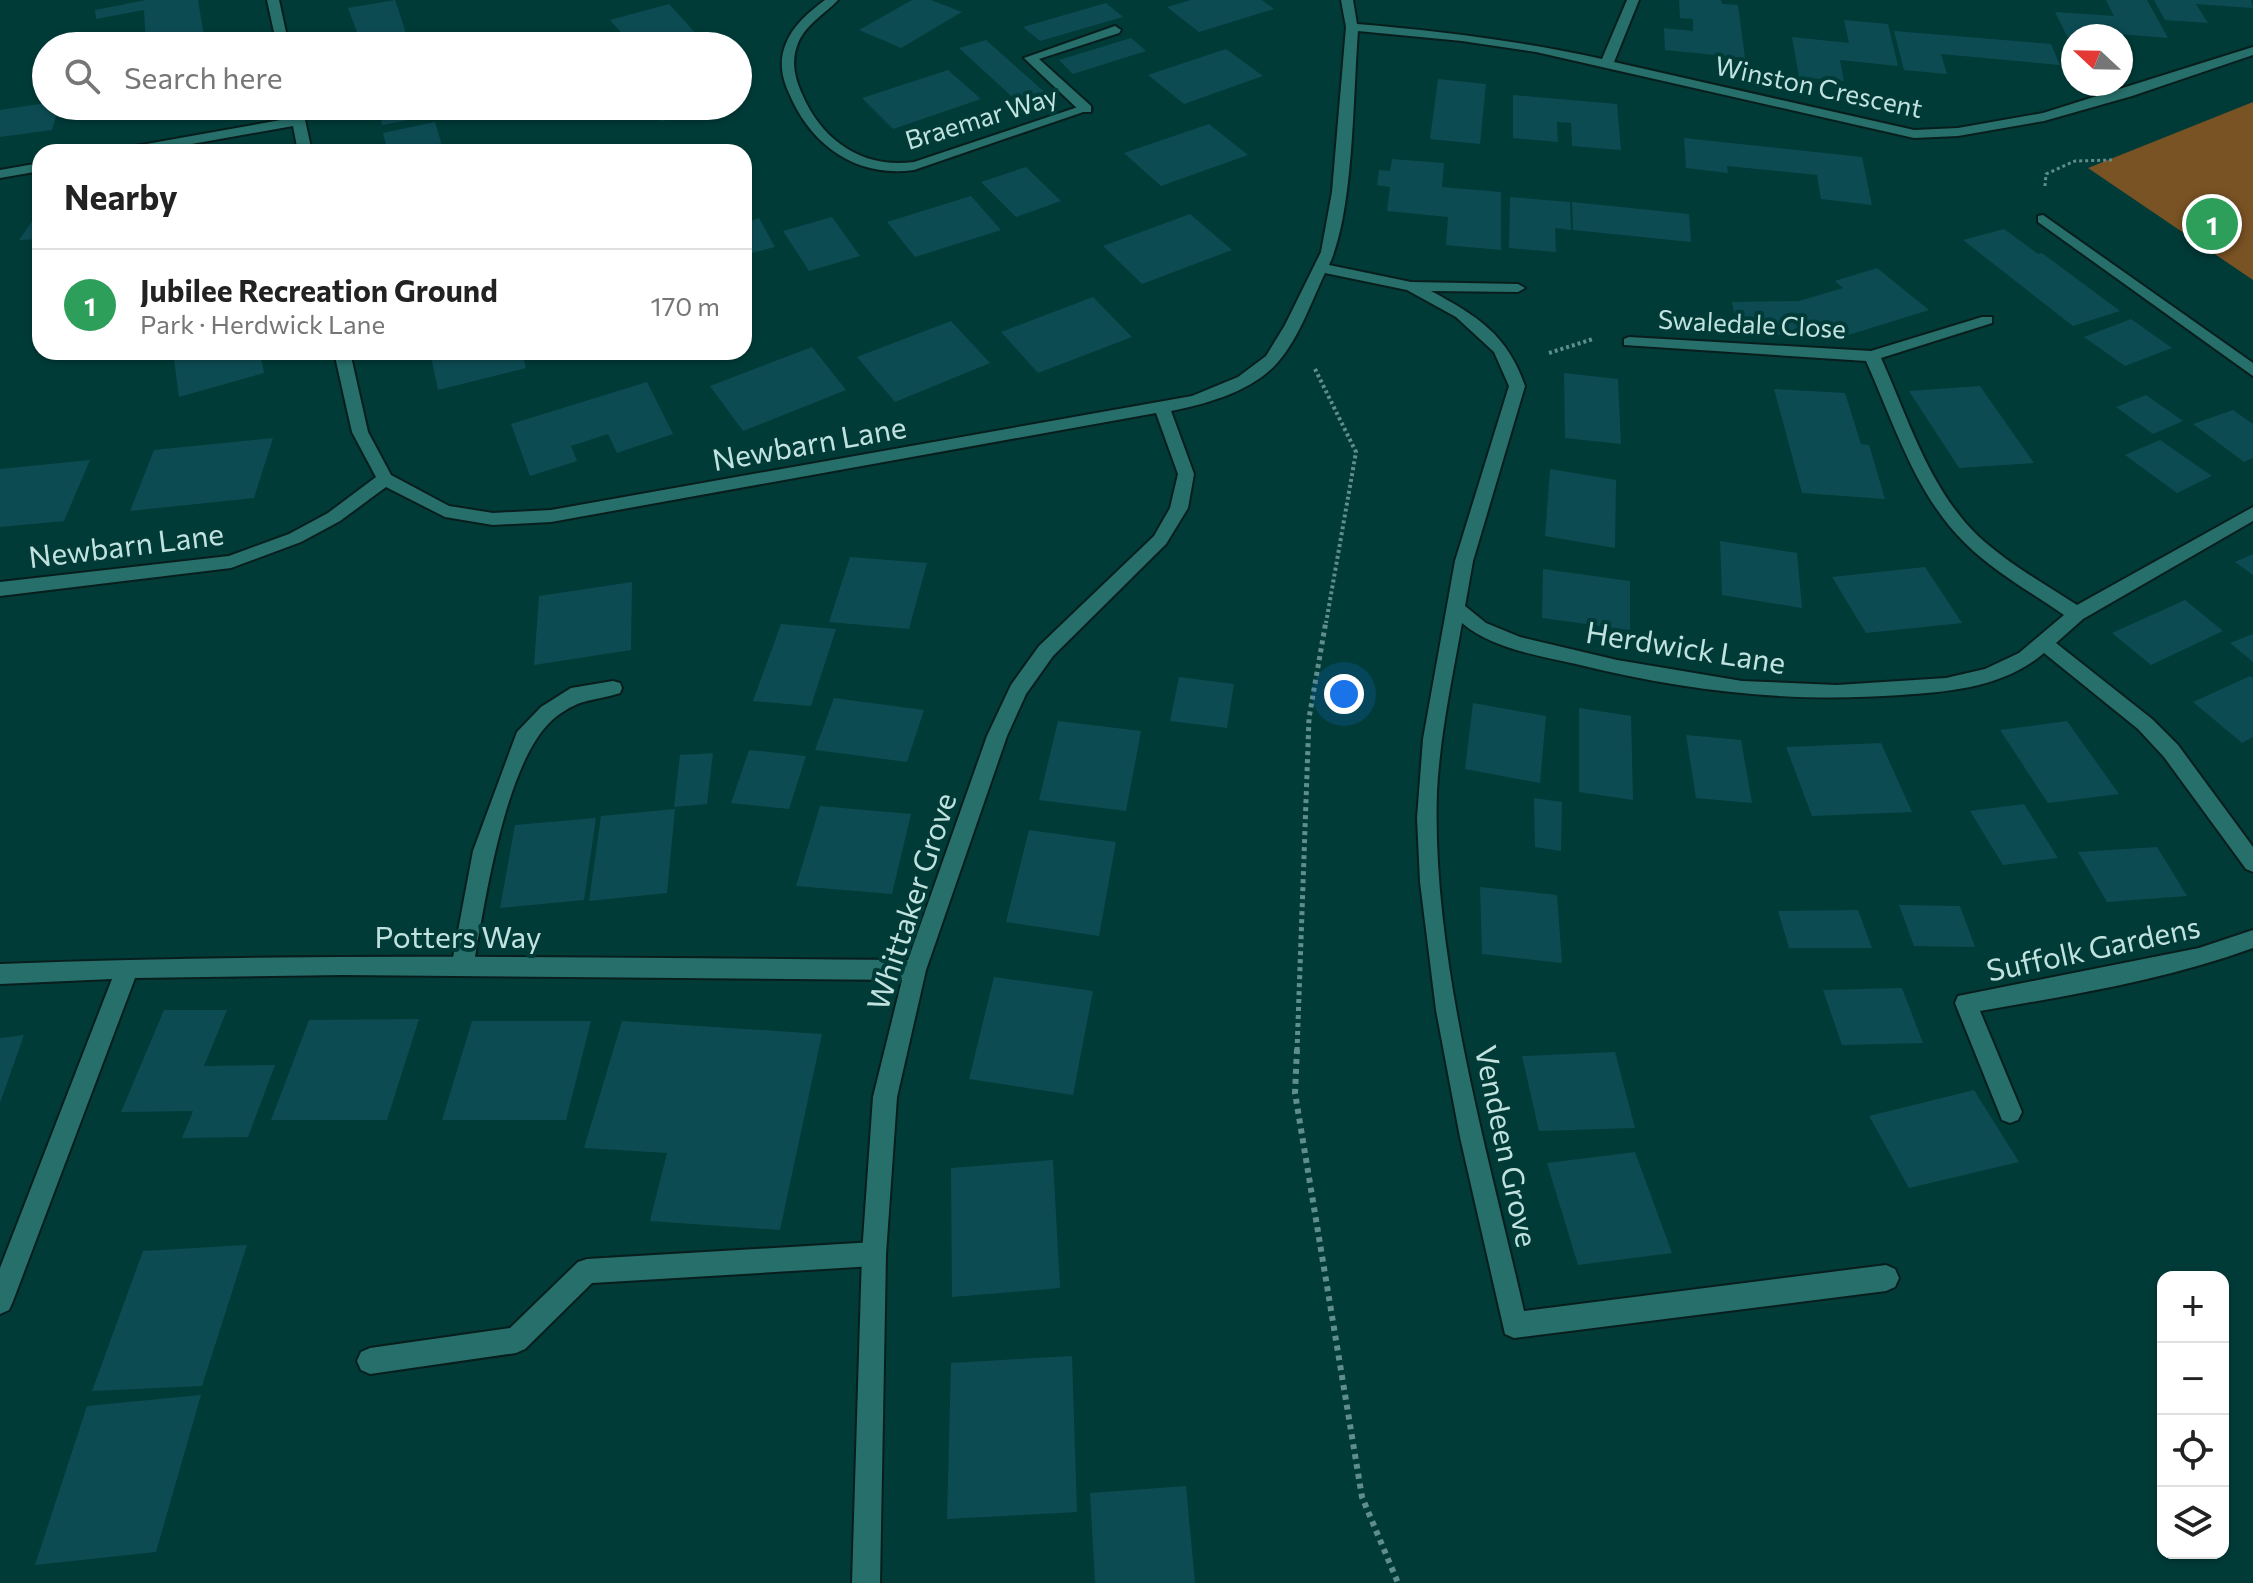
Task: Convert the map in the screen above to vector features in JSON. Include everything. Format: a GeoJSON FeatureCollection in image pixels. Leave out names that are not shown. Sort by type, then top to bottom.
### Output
{"type":"FeatureCollection","features":[{"type":"Feature","properties":{"kind":"street"},"geometry":{"type":"LineString","coordinates":[[273,0],[280,32]]}},
{"type":"Feature","properties":{"kind":"street","name":"Braemar Way"},"geometry":{"type":"LineString","coordinates":[[832,0],[808,18],[795,33],[788,60],[791,82],[806,117],[840,154],[876,167],[908,167],[1086,109],[1030,58],[1115,30]]}},
{"type":"Feature","properties":{"kind":"street","name":"Newbarn Lane"},"geometry":{"type":"LineString","coordinates":[[0,589],[231,562],[295,538],[334,517],[385,479],[445,511],[493,519],[551,516],[1162,408],[1195,401],[1244,381],[1272,359],[1293,325],[1328,252],[1339,192],[1352,27],[1347,0]]}},
{"type":"Feature","properties":{"kind":"street"},"geometry":{"type":"LineString","coordinates":[[1607,63],[1633,0]]}},
{"type":"Feature","properties":{"kind":"street","name":"Winston Crescent"},"geometry":{"type":"LineString","coordinates":[[1352,27],[1462,37],[1607,63],[1867,126],[1914,134],[1962,134],[2059,115],[2253,51]]}},
{"type":"Feature","properties":{"kind":"street"},"geometry":{"type":"LineString","coordinates":[[169,144],[299,121],[303,144]]}},
{"type":"Feature","properties":{"kind":"street"},"geometry":{"type":"LineString","coordinates":[[0,174],[32,168]]}},
{"type":"Feature","properties":{"kind":"street"},"geometry":{"type":"LineString","coordinates":[[2043,219],[2253,371]]}},
{"type":"Feature","properties":{"kind":"street"},"geometry":{"type":"LineString","coordinates":[[1320,268],[1411,286],[1518,288]]}},
{"type":"Feature","properties":{"kind":"street"},"geometry":{"type":"LineString","coordinates":[[1411,286],[1474,321],[1490,334],[1511,365],[1517,386],[1464,561],[1456,608]]}},
{"type":"Feature","properties":{"kind":"street","name":"Swaledale Close"},"geometry":{"type":"LineString","coordinates":[[1629,342],[1872,356],[1987,320]]}},
{"type":"Feature","properties":{"kind":"street","name":"Swaledale Close"},"geometry":{"type":"LineString","coordinates":[[1872,356],[1940,502],[1961,528],[1992,555],[2077,614]]}},
{"type":"Feature","properties":{"kind":"street"},"geometry":{"type":"LineString","coordinates":[[344,360],[360,432],[385,479]]}},
{"type":"Feature","properties":{"kind":"street","name":"Whittaker Grove"},"geometry":{"type":"LineString","coordinates":[[866,1583],[874,1254],[885,1097],[915,970],[997,736],[1018,690],[1046,651],[1160,540],[1179,508],[1186,474],[1162,408]]}},
{"type":"Feature","properties":{"kind":"street","name":"Herdwick Lane"},"geometry":{"type":"LineString","coordinates":[[1456,608],[1480,628],[1516,643],[1617,667],[1742,688],[1791,693],[1946,685],[1989,675],[2026,658],[2077,614],[2253,513]]}},
{"type":"Feature","properties":{"kind":"street","name":"Vendeen Grove"},"geometry":{"type":"LineString","coordinates":[[1456,608],[1430,760],[1427,817],[1436,933],[1456,1049],[1514,1325],[1886,1278]]}},
{"type":"Feature","properties":{"kind":"street"},"geometry":{"type":"LineString","coordinates":[[2044,643],[2171,751],[2253,863]]}},
{"type":"Feature","properties":{"kind":"street"},"geometry":{"type":"LineString","coordinates":[[463,963],[483,851],[524,737],[548,712],[578,693],[613,688]]}},
{"type":"Feature","properties":{"kind":"street","name":"Suffolk Gardens"},"geometry":{"type":"LineString","coordinates":[[2010,1112],[1966,1003],[2074,985],[2199,958],[2253,939]]}},
{"type":"Feature","properties":{"kind":"street","name":"Potters Way"},"geometry":{"type":"LineString","coordinates":[[0,974],[128,967],[463,963],[915,970]]}},
{"type":"Feature","properties":{"kind":"street"},"geometry":{"type":"LineString","coordinates":[[0,1301],[128,967]]}},
{"type":"Feature","properties":{"kind":"street"},"geometry":{"type":"LineString","coordinates":[[370,1361],[516,1340],[587,1271],[874,1254]]}},
{"type":"Feature","properties":{"kind":"path"},"geometry":{"type":"LineString","coordinates":[[2043,219],[2046,174],[2075,161],[2112,160]]}},
{"type":"Feature","properties":{"kind":"path"},"geometry":{"type":"LineString","coordinates":[[1293,325],[1356,452],[1309,718],[1295,1093],[1362,1497],[1398,1583]]}},
{"type":"Feature","properties":{"kind":"path"},"geometry":{"type":"LineString","coordinates":[[1511,365],[1598,338],[1629,342]]}},
{"type":"Feature","properties":{"kind":"shaded area"},"geometry":{"type":"Polygon","coordinates":[[[2253,102],[2253,280],[2088,168],[2253,102]]]}},
{"type":"Feature","properties":{"kind":"building"},"geometry":{"type":"Polygon","coordinates":[[[146,0],[198,0],[203,32],[145,32],[144,10],[96,19],[95,10],[146,0]]]}},
{"type":"Feature","properties":{"kind":"building"},"geometry":{"type":"Polygon","coordinates":[[[395,0],[406,32],[357,32],[348,8],[395,0]]]}},
{"type":"Feature","properties":{"kind":"building"},"geometry":{"type":"Polygon","coordinates":[[[912,0],[931,0],[962,12],[901,48],[859,30],[912,0]]]}},
{"type":"Feature","properties":{"kind":"building"},"geometry":{"type":"Polygon","coordinates":[[[1191,0],[1262,0],[1274,9],[1199,32],[1167,7],[1191,0]]]}},
{"type":"Feature","properties":{"kind":"building"},"geometry":{"type":"Polygon","coordinates":[[[1679,0],[1721,0],[1722,4],[1738,5],[1745,58],[1665,50],[1664,28],[1693,31],[1693,19],[1680,18],[1679,0]]]}},
{"type":"Feature","properties":{"kind":"building"},"geometry":{"type":"Polygon","coordinates":[[[2106,0],[2147,0],[2168,38],[2133,35],[2133,24],[2061,24],[2055,12],[2114,16],[2106,0]]]}},
{"type":"Feature","properties":{"kind":"building"},"geometry":{"type":"Polygon","coordinates":[[[2154,0],[2251,0],[2253,8],[2196,4],[2208,23],[2165,20],[2154,0]]]}},
{"type":"Feature","properties":{"kind":"building"},"geometry":{"type":"Polygon","coordinates":[[[1106,3],[1123,17],[1040,41],[1023,27],[1106,3]]]}},
{"type":"Feature","properties":{"kind":"building"},"geometry":{"type":"Polygon","coordinates":[[[669,4],[695,32],[621,32],[610,20],[669,4]]]}},
{"type":"Feature","properties":{"kind":"building"},"geometry":{"type":"Polygon","coordinates":[[[1844,20],[1888,24],[1898,66],[1840,60],[1844,81],[1799,77],[1792,37],[1849,43],[1844,20]]]}},
{"type":"Feature","properties":{"kind":"building"},"geometry":{"type":"Polygon","coordinates":[[[1894,31],[2051,44],[2060,65],[1941,54],[1947,74],[1904,70],[1894,31]]]}},
{"type":"Feature","properties":{"kind":"building"},"geometry":{"type":"Polygon","coordinates":[[[1131,38],[1146,51],[1073,74],[1059,60],[1131,38]]]}},
{"type":"Feature","properties":{"kind":"building"},"geometry":{"type":"Polygon","coordinates":[[[986,40],[1049,96],[1021,105],[959,48],[986,40]]]}},
{"type":"Feature","properties":{"kind":"building"},"geometry":{"type":"Polygon","coordinates":[[[1226,49],[1263,76],[1184,104],[1148,75],[1226,49]]]}},
{"type":"Feature","properties":{"kind":"building"},"geometry":{"type":"Polygon","coordinates":[[[948,70],[981,99],[893,129],[862,98],[948,70]]]}},
{"type":"Feature","properties":{"kind":"building"},"geometry":{"type":"Polygon","coordinates":[[[1438,79],[1486,84],[1480,144],[1430,139],[1438,79]]]}},
{"type":"Feature","properties":{"kind":"building"},"geometry":{"type":"Polygon","coordinates":[[[1513,95],[1617,104],[1621,150],[1572,146],[1571,123],[1557,122],[1558,142],[1513,138],[1513,95]]]}},
{"type":"Feature","properties":{"kind":"building"},"geometry":{"type":"Polygon","coordinates":[[[32,105],[32,120],[55,120],[52,130],[0,137],[0,110],[32,105]]]}},
{"type":"Feature","properties":{"kind":"building"},"geometry":{"type":"Polygon","coordinates":[[[381,120],[408,120],[382,125],[381,120]]]}},
{"type":"Feature","properties":{"kind":"building"},"geometry":{"type":"Polygon","coordinates":[[[435,122],[442,144],[386,144],[383,133],[435,122]]]}},
{"type":"Feature","properties":{"kind":"building"},"geometry":{"type":"Polygon","coordinates":[[[1209,124],[1248,155],[1161,186],[1124,153],[1209,124]]]}},
{"type":"Feature","properties":{"kind":"building"},"geometry":{"type":"Polygon","coordinates":[[[1684,138],[1862,157],[1872,205],[1821,199],[1817,175],[1727,166],[1728,173],[1686,168],[1684,138]]]}},
{"type":"Feature","properties":{"kind":"building"},"geometry":{"type":"Polygon","coordinates":[[[1392,159],[1444,163],[1442,187],[1501,192],[1501,250],[1446,245],[1448,217],[1387,211],[1390,187],[1377,185],[1379,170],[1390,171],[1392,159]]]}},
{"type":"Feature","properties":{"kind":"building"},"geometry":{"type":"Polygon","coordinates":[[[1026,167],[1061,201],[1016,217],[981,182],[1026,167]]]}},
{"type":"Feature","properties":{"kind":"building"},"geometry":{"type":"Polygon","coordinates":[[[971,196],[1001,230],[915,257],[887,222],[971,196]]]}},
{"type":"Feature","properties":{"kind":"building"},"geometry":{"type":"Polygon","coordinates":[[[1510,197],[1570,202],[1571,230],[1555,228],[1556,252],[1509,248],[1510,197]]]}},
{"type":"Feature","properties":{"kind":"building"},"geometry":{"type":"Polygon","coordinates":[[[1572,202],[1689,214],[1691,242],[1573,230],[1572,202]]]}},
{"type":"Feature","properties":{"kind":"building"},"geometry":{"type":"Polygon","coordinates":[[[1190,214],[1232,250],[1142,284],[1103,246],[1190,214]]]}},
{"type":"Feature","properties":{"kind":"building"},"geometry":{"type":"Polygon","coordinates":[[[832,217],[860,256],[809,271],[783,231],[832,217]]]}},
{"type":"Feature","properties":{"kind":"building"},"geometry":{"type":"Polygon","coordinates":[[[759,218],[775,247],[752,253],[752,220],[759,218]]]}},
{"type":"Feature","properties":{"kind":"building"},"geometry":{"type":"Polygon","coordinates":[[[32,221],[32,239],[19,240],[32,221]]]}},
{"type":"Feature","properties":{"kind":"building"},"geometry":{"type":"Polygon","coordinates":[[[2004,229],[2120,311],[2073,326],[1963,240],[2004,229]]]}},
{"type":"Feature","properties":{"kind":"building"},"geometry":{"type":"Polygon","coordinates":[[[1877,268],[1929,310],[1842,337],[1738,333],[1732,302],[1799,301],[1843,288],[1835,281],[1877,268]]]}},
{"type":"Feature","properties":{"kind":"building"},"geometry":{"type":"Polygon","coordinates":[[[1093,297],[1132,337],[1038,373],[1001,332],[1093,297]]]}},
{"type":"Feature","properties":{"kind":"building"},"geometry":{"type":"Polygon","coordinates":[[[2131,319],[2172,348],[2125,366],[2084,337],[2131,319]]]}},
{"type":"Feature","properties":{"kind":"building"},"geometry":{"type":"Polygon","coordinates":[[[951,321],[990,363],[895,402],[857,357],[951,321]]]}},
{"type":"Feature","properties":{"kind":"building"},"geometry":{"type":"Polygon","coordinates":[[[812,347],[846,390],[743,431],[710,386],[812,347]]]}},
{"type":"Feature","properties":{"kind":"building"},"geometry":{"type":"Polygon","coordinates":[[[174,360],[262,360],[264,373],[179,397],[174,360]]]}},
{"type":"Feature","properties":{"kind":"building"},"geometry":{"type":"Polygon","coordinates":[[[432,360],[524,360],[526,368],[438,390],[432,360]]]}},
{"type":"Feature","properties":{"kind":"building"},"geometry":{"type":"Polygon","coordinates":[[[1564,373],[1618,379],[1621,444],[1565,438],[1564,373]]]}},
{"type":"Feature","properties":{"kind":"building"},"geometry":{"type":"Polygon","coordinates":[[[647,382],[673,434],[617,453],[608,434],[571,446],[577,461],[530,476],[511,424],[647,382]]]}},
{"type":"Feature","properties":{"kind":"building"},"geometry":{"type":"Polygon","coordinates":[[[1980,386],[2034,463],[1959,468],[1909,391],[1980,386]]]}},
{"type":"Feature","properties":{"kind":"building"},"geometry":{"type":"Polygon","coordinates":[[[1774,389],[1845,393],[1861,444],[1869,445],[1885,499],[1802,493],[1774,389]]]}},
{"type":"Feature","properties":{"kind":"building"},"geometry":{"type":"Polygon","coordinates":[[[2146,395],[2183,421],[2153,434],[2116,407],[2146,395]]]}},
{"type":"Feature","properties":{"kind":"building"},"geometry":{"type":"Polygon","coordinates":[[[2233,410],[2253,424],[2253,458],[2244,462],[2193,424],[2233,410]]]}},
{"type":"Feature","properties":{"kind":"building"},"geometry":{"type":"Polygon","coordinates":[[[273,438],[254,498],[130,511],[154,450],[273,438]]]}},
{"type":"Feature","properties":{"kind":"building"},"geometry":{"type":"Polygon","coordinates":[[[2160,440],[2212,476],[2177,493],[2125,455],[2160,440]]]}},
{"type":"Feature","properties":{"kind":"building"},"geometry":{"type":"Polygon","coordinates":[[[90,460],[64,521],[0,527],[0,469],[90,460]]]}},
{"type":"Feature","properties":{"kind":"building"},"geometry":{"type":"Polygon","coordinates":[[[1550,469],[1616,480],[1615,548],[1545,536],[1550,469]]]}},
{"type":"Feature","properties":{"kind":"building"},"geometry":{"type":"Polygon","coordinates":[[[1720,541],[1797,553],[1802,608],[1722,595],[1720,541]]]}},
{"type":"Feature","properties":{"kind":"building"},"geometry":{"type":"Polygon","coordinates":[[[2253,554],[2253,575],[2235,562],[2253,554]]]}},
{"type":"Feature","properties":{"kind":"building"},"geometry":{"type":"Polygon","coordinates":[[[850,557],[927,563],[909,629],[829,622],[850,557]]]}},
{"type":"Feature","properties":{"kind":"building"},"geometry":{"type":"Polygon","coordinates":[[[1925,567],[1962,623],[1866,633],[1832,577],[1925,567]]]}},
{"type":"Feature","properties":{"kind":"building"},"geometry":{"type":"Polygon","coordinates":[[[1543,569],[1630,581],[1630,630],[1542,618],[1543,569]]]}},
{"type":"Feature","properties":{"kind":"building"},"geometry":{"type":"Polygon","coordinates":[[[632,582],[631,650],[534,665],[539,596],[632,582]]]}},
{"type":"Feature","properties":{"kind":"building"},"geometry":{"type":"Polygon","coordinates":[[[2185,600],[2223,631],[2151,665],[2112,633],[2185,600]]]}},
{"type":"Feature","properties":{"kind":"building"},"geometry":{"type":"Polygon","coordinates":[[[781,624],[836,629],[811,706],[753,701],[781,624]]]}},
{"type":"Feature","properties":{"kind":"building"},"geometry":{"type":"Polygon","coordinates":[[[2253,634],[2253,662],[2230,643],[2253,634]]]}},
{"type":"Feature","properties":{"kind":"building"},"geometry":{"type":"Polygon","coordinates":[[[2250,676],[2253,678],[2253,737],[2242,743],[2193,702],[2250,676]]]}},
{"type":"Feature","properties":{"kind":"building"},"geometry":{"type":"Polygon","coordinates":[[[1179,677],[1234,684],[1227,728],[1170,721],[1179,677]]]}},
{"type":"Feature","properties":{"kind":"building"},"geometry":{"type":"Polygon","coordinates":[[[834,698],[924,710],[907,762],[815,750],[834,698]]]}},
{"type":"Feature","properties":{"kind":"building"},"geometry":{"type":"Polygon","coordinates":[[[1473,703],[1546,716],[1540,783],[1465,769],[1473,703]]]}},
{"type":"Feature","properties":{"kind":"building"},"geometry":{"type":"Polygon","coordinates":[[[1579,708],[1631,716],[1633,800],[1579,792],[1579,708]]]}},
{"type":"Feature","properties":{"kind":"building"},"geometry":{"type":"Polygon","coordinates":[[[1058,721],[1141,731],[1126,811],[1039,800],[1058,721]]]}},
{"type":"Feature","properties":{"kind":"building"},"geometry":{"type":"Polygon","coordinates":[[[2067,721],[2119,794],[2048,803],[2000,730],[2067,721]]]}},
{"type":"Feature","properties":{"kind":"building"},"geometry":{"type":"Polygon","coordinates":[[[1686,735],[1741,740],[1752,803],[1696,798],[1686,735]]]}},
{"type":"Feature","properties":{"kind":"building"},"geometry":{"type":"Polygon","coordinates":[[[1881,743],[1912,812],[1812,816],[1786,747],[1881,743]]]}},
{"type":"Feature","properties":{"kind":"building"},"geometry":{"type":"Polygon","coordinates":[[[749,750],[806,756],[789,809],[731,803],[749,750]]]}},
{"type":"Feature","properties":{"kind":"building"},"geometry":{"type":"Polygon","coordinates":[[[713,753],[707,804],[674,807],[680,755],[713,753]]]}},
{"type":"Feature","properties":{"kind":"building"},"geometry":{"type":"Polygon","coordinates":[[[1534,798],[1562,802],[1561,851],[1535,847],[1534,798]]]}},
{"type":"Feature","properties":{"kind":"building"},"geometry":{"type":"Polygon","coordinates":[[[2024,804],[2058,858],[2003,865],[1970,811],[2024,804]]]}},
{"type":"Feature","properties":{"kind":"building"},"geometry":{"type":"Polygon","coordinates":[[[820,806],[911,814],[892,894],[796,886],[820,806]]]}},
{"type":"Feature","properties":{"kind":"building"},"geometry":{"type":"Polygon","coordinates":[[[675,809],[667,893],[589,901],[601,816],[675,809]]]}},
{"type":"Feature","properties":{"kind":"building"},"geometry":{"type":"Polygon","coordinates":[[[596,818],[584,900],[500,908],[515,825],[596,818]]]}},
{"type":"Feature","properties":{"kind":"building"},"geometry":{"type":"Polygon","coordinates":[[[1029,830],[1116,842],[1099,936],[1006,922],[1029,830]]]}},
{"type":"Feature","properties":{"kind":"building"},"geometry":{"type":"Polygon","coordinates":[[[2157,847],[2187,896],[2107,902],[2078,852],[2157,847]]]}},
{"type":"Feature","properties":{"kind":"building"},"geometry":{"type":"Polygon","coordinates":[[[1480,887],[1557,895],[1562,963],[1482,954],[1480,887]]]}},
{"type":"Feature","properties":{"kind":"building"},"geometry":{"type":"Polygon","coordinates":[[[1899,905],[1960,906],[1975,947],[1914,946],[1899,905]]]}},
{"type":"Feature","properties":{"kind":"building"},"geometry":{"type":"Polygon","coordinates":[[[1858,910],[1872,948],[1789,948],[1778,911],[1858,910]]]}},
{"type":"Feature","properties":{"kind":"building"},"geometry":{"type":"Polygon","coordinates":[[[994,977],[1093,991],[1073,1095],[969,1079],[994,977]]]}},
{"type":"Feature","properties":{"kind":"building"},"geometry":{"type":"Polygon","coordinates":[[[1902,988],[1923,1043],[1842,1045],[1823,990],[1902,988]]]}},
{"type":"Feature","properties":{"kind":"building"},"geometry":{"type":"Polygon","coordinates":[[[164,1010],[227,1010],[204,1066],[275,1065],[248,1137],[182,1138],[193,1111],[121,1112],[164,1010]]]}},
{"type":"Feature","properties":{"kind":"building"},"geometry":{"type":"Polygon","coordinates":[[[419,1019],[387,1120],[271,1120],[309,1020],[419,1019]]]}},
{"type":"Feature","properties":{"kind":"building"},"geometry":{"type":"Polygon","coordinates":[[[472,1021],[591,1021],[566,1120],[442,1120],[472,1021]]]}},
{"type":"Feature","properties":{"kind":"building"},"geometry":{"type":"Polygon","coordinates":[[[622,1021],[822,1034],[780,1230],[650,1221],[667,1153],[584,1148],[622,1021]]]}},
{"type":"Feature","properties":{"kind":"building"},"geometry":{"type":"Polygon","coordinates":[[[24,1035],[0,1103],[0,1038],[24,1035]]]}},
{"type":"Feature","properties":{"kind":"building"},"geometry":{"type":"Polygon","coordinates":[[[1615,1052],[1635,1128],[1539,1131],[1522,1056],[1615,1052]]]}},
{"type":"Feature","properties":{"kind":"building"},"geometry":{"type":"Polygon","coordinates":[[[1974,1090],[2019,1162],[1909,1188],[1869,1116],[1974,1090]]]}},
{"type":"Feature","properties":{"kind":"building"},"geometry":{"type":"Polygon","coordinates":[[[1635,1152],[1672,1253],[1578,1265],[1547,1163],[1635,1152]]]}},
{"type":"Feature","properties":{"kind":"building"},"geometry":{"type":"Polygon","coordinates":[[[1053,1160],[1060,1288],[952,1297],[951,1168],[1053,1160]]]}},
{"type":"Feature","properties":{"kind":"building"},"geometry":{"type":"Polygon","coordinates":[[[247,1245],[202,1386],[92,1391],[143,1251],[247,1245]]]}},
{"type":"Feature","properties":{"kind":"building"},"geometry":{"type":"Polygon","coordinates":[[[1072,1356],[1077,1512],[947,1519],[951,1363],[1072,1356]]]}},
{"type":"Feature","properties":{"kind":"building"},"geometry":{"type":"Polygon","coordinates":[[[201,1395],[156,1552],[35,1565],[87,1406],[201,1395]]]}},
{"type":"Feature","properties":{"kind":"building"},"geometry":{"type":"Polygon","coordinates":[[[1186,1486],[1195,1583],[1095,1583],[1090,1493],[1186,1486]]]}},
{"type":"Feature","properties":{"kind":"place","name":"Jubilee Recreation Ground"},"geometry":{"type":"Point","coordinates":[2212,224]}}]}
